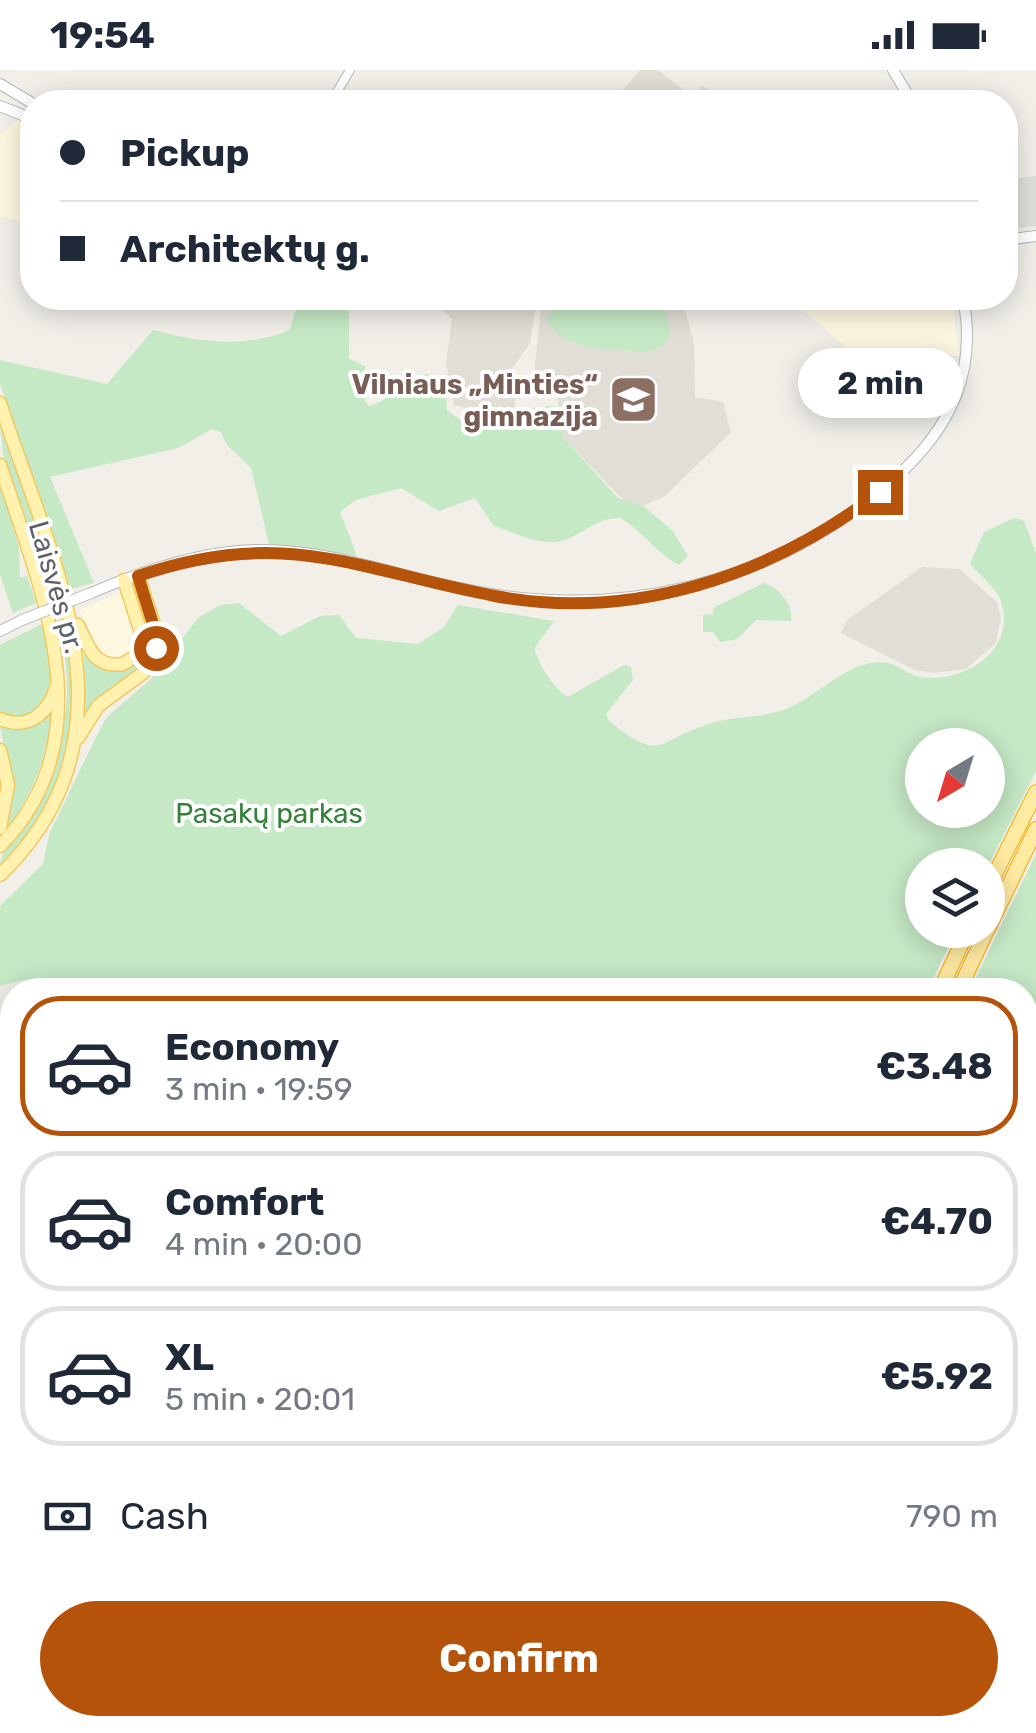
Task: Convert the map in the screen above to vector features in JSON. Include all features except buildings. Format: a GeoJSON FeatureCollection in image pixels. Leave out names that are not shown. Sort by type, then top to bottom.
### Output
{"type":"FeatureCollection","features":[{"type":"Feature","properties":{"kind":"highway"},"geometry":{"type":"LineString","coordinates":[[1005,854],[1036,792]]}},
{"type":"Feature","properties":{"kind":"highway"},"geometry":{"type":"LineString","coordinates":[[1005,893],[1036,829]]}},
{"type":"Feature","properties":{"kind":"highway"},"geometry":{"type":"LineString","coordinates":[[946,978],[960,948]]}},
{"type":"Feature","properties":{"kind":"highway"},"geometry":{"type":"LineString","coordinates":[[965,978],[979,948]]}},
{"type":"Feature","properties":{"kind":"main road","name":"Laisvės pr."},"geometry":{"type":"LineString","coordinates":[[0,403],[70,612],[80,667],[74,744],[54,805],[33,839],[0,875]]}},
{"type":"Feature","properties":{"kind":"main road","name":"Laisvės pr."},"geometry":{"type":"LineString","coordinates":[[0,465],[51,627],[60,673],[60,705],[48,764],[20,822],[0,846]]}},
{"type":"Feature","properties":{"kind":"main road"},"geometry":{"type":"LineString","coordinates":[[70,612],[94,658],[116,666],[130,662],[142,639],[131,578]]}},
{"type":"Feature","properties":{"kind":"main road"},"geometry":{"type":"LineString","coordinates":[[74,744],[98,706],[142,672],[154,656],[154,627],[131,578]]}},
{"type":"Feature","properties":{"kind":"main road"},"geometry":{"type":"LineString","coordinates":[[0,719],[25,722],[42,714],[60,673]]}},
{"type":"Feature","properties":{"kind":"main road"},"geometry":{"type":"LineString","coordinates":[[0,750],[8,785],[0,828]]}},
{"type":"Feature","properties":{"kind":"street"},"geometry":{"type":"LineString","coordinates":[[0,631],[90,593],[182,561],[262,550],[314,554],[456,588],[560,602],[638,598],[718,580],[784,554],[831,528],[880,492],[931,443],[953,408],[965,372],[968,336],[965,310]]}},
{"type":"Feature","properties":{"kind":"shaded area"},"geometry":{"type":"Polygon","coordinates":[[[640,70],[658,70],[683,90],[623,90],[640,70]]]}},
{"type":"Feature","properties":{"kind":"shaded area"},"geometry":{"type":"Polygon","coordinates":[[[20,121],[20,222],[0,216],[0,134],[20,121]]]}},
{"type":"Feature","properties":{"kind":"shaded area"},"geometry":{"type":"Polygon","coordinates":[[[1036,176],[1036,226],[1018,228],[1018,178],[1036,176]]]}},
{"type":"Feature","properties":{"kind":"shaded area"},"geometry":{"type":"Polygon","coordinates":[[[441,310],[535,310],[530,343],[507,376],[506,385],[517,389],[514,409],[494,415],[454,405],[446,362],[452,319],[441,310]]]}},
{"type":"Feature","properties":{"kind":"shaded area","name":"Vilniaus „Minties“ gimnazija"},"geometry":{"type":"Polygon","coordinates":[[[541,310],[685,310],[694,343],[695,397],[723,402],[731,432],[665,496],[643,506],[627,504],[563,437],[556,387],[533,382],[541,310]]]}},
{"type":"Feature","properties":{"kind":"shaded area"},"geometry":{"type":"Polygon","coordinates":[[[803,310],[953,310],[959,356],[855,355],[803,310]]]}},
{"type":"Feature","properties":{"kind":"shaded area"},"geometry":{"type":"Polygon","coordinates":[[[922,567],[959,569],[997,602],[1001,618],[996,643],[966,669],[933,673],[915,670],[841,633],[847,620],[922,567]]]}},
{"type":"Feature","properties":{"kind":"shaded area"},"geometry":{"type":"Polygon","coordinates":[[[117,594],[125,598],[139,637],[131,656],[107,661],[91,644],[79,610],[117,594]]]}},
{"type":"Feature","properties":{"kind":"green space"},"geometry":{"type":"Polygon","coordinates":[[[296,310],[349,310],[349,359],[365,366],[365,401],[369,406],[413,379],[433,374],[445,378],[447,410],[461,420],[487,423],[556,406],[563,437],[618,498],[643,506],[672,530],[688,556],[679,565],[620,518],[603,521],[562,541],[545,542],[493,525],[475,498],[439,511],[401,488],[356,500],[340,512],[357,556],[269,544],[251,468],[227,445],[221,432],[212,429],[178,448],[50,477],[94,583],[71,589],[0,384],[0,360],[107,384],[153,330],[188,338],[239,342],[290,330],[296,310]]]}},
{"type":"Feature","properties":{"kind":"green space"},"geometry":{"type":"Polygon","coordinates":[[[553,310],[665,310],[671,332],[663,345],[651,351],[608,350],[564,338],[548,319],[553,310]]]}},
{"type":"Feature","properties":{"kind":"green space"},"geometry":{"type":"Polygon","coordinates":[[[0,416],[75,652],[71,741],[43,817],[0,869],[4,851],[37,806],[48,780],[61,738],[67,696],[58,624],[11,486],[0,416]]]}},
{"type":"Feature","properties":{"kind":"green space"},"geometry":{"type":"Polygon","coordinates":[[[0,481],[19,548],[20,578],[27,576],[36,603],[13,613],[0,574],[0,481]]]}},
{"type":"Feature","properties":{"kind":"green space","name":"Pasakų parkas"},"geometry":{"type":"Polygon","coordinates":[[[1014,518],[1024,521],[1036,553],[1036,771],[997,848],[905,848],[905,948],[948,948],[934,978],[0,978],[0,906],[43,864],[50,832],[101,727],[108,716],[151,679],[199,617],[220,605],[239,603],[281,636],[320,616],[339,615],[356,638],[418,644],[444,627],[458,605],[554,621],[535,647],[542,667],[557,688],[568,697],[624,665],[631,667],[633,680],[606,714],[608,720],[640,742],[659,745],[718,721],[784,710],[863,665],[892,664],[927,678],[960,673],[987,657],[1002,631],[1000,599],[970,564],[984,532],[1014,518]]]}},
{"type":"Feature","properties":{"kind":"green space"},"geometry":{"type":"Polygon","coordinates":[[[764,583],[785,598],[791,621],[756,620],[737,639],[720,642],[713,632],[703,632],[703,615],[713,614],[713,608],[764,583]]]}},
{"type":"Feature","properties":{"kind":"green space"},"geometry":{"type":"Polygon","coordinates":[[[139,594],[149,639],[147,654],[131,676],[85,713],[84,654],[97,666],[113,671],[138,659],[135,595],[139,594]]]}},
{"type":"Feature","properties":{"kind":"green space"},"geometry":{"type":"Polygon","coordinates":[[[42,624],[51,674],[44,702],[35,711],[20,716],[0,715],[0,645],[42,624]]]}},
{"type":"Feature","properties":{"kind":"green space"},"geometry":{"type":"Polygon","coordinates":[[[54,708],[37,776],[2,837],[13,793],[0,725],[54,708]]]}},
{"type":"Feature","properties":{"kind":"green space"},"geometry":{"type":"Polygon","coordinates":[[[1036,854],[1036,978],[976,978],[990,948],[1005,948],[1005,918],[1036,854]]]}},
{"type":"Feature","properties":{"kind":"place","name":"Vilniaus „Minties“ gimnazija"},"geometry":{"type":"Point","coordinates":[633,400]}},
{"type":"Feature","properties":{"kind":"route"},"geometry":{"type":"LineString","coordinates":[[156,648],[154,627],[138,576],[182,561],[237,552],[290,551],[516,599],[579,602],[638,598],[718,580],[774,559],[831,528],[880,492]]}}]}
